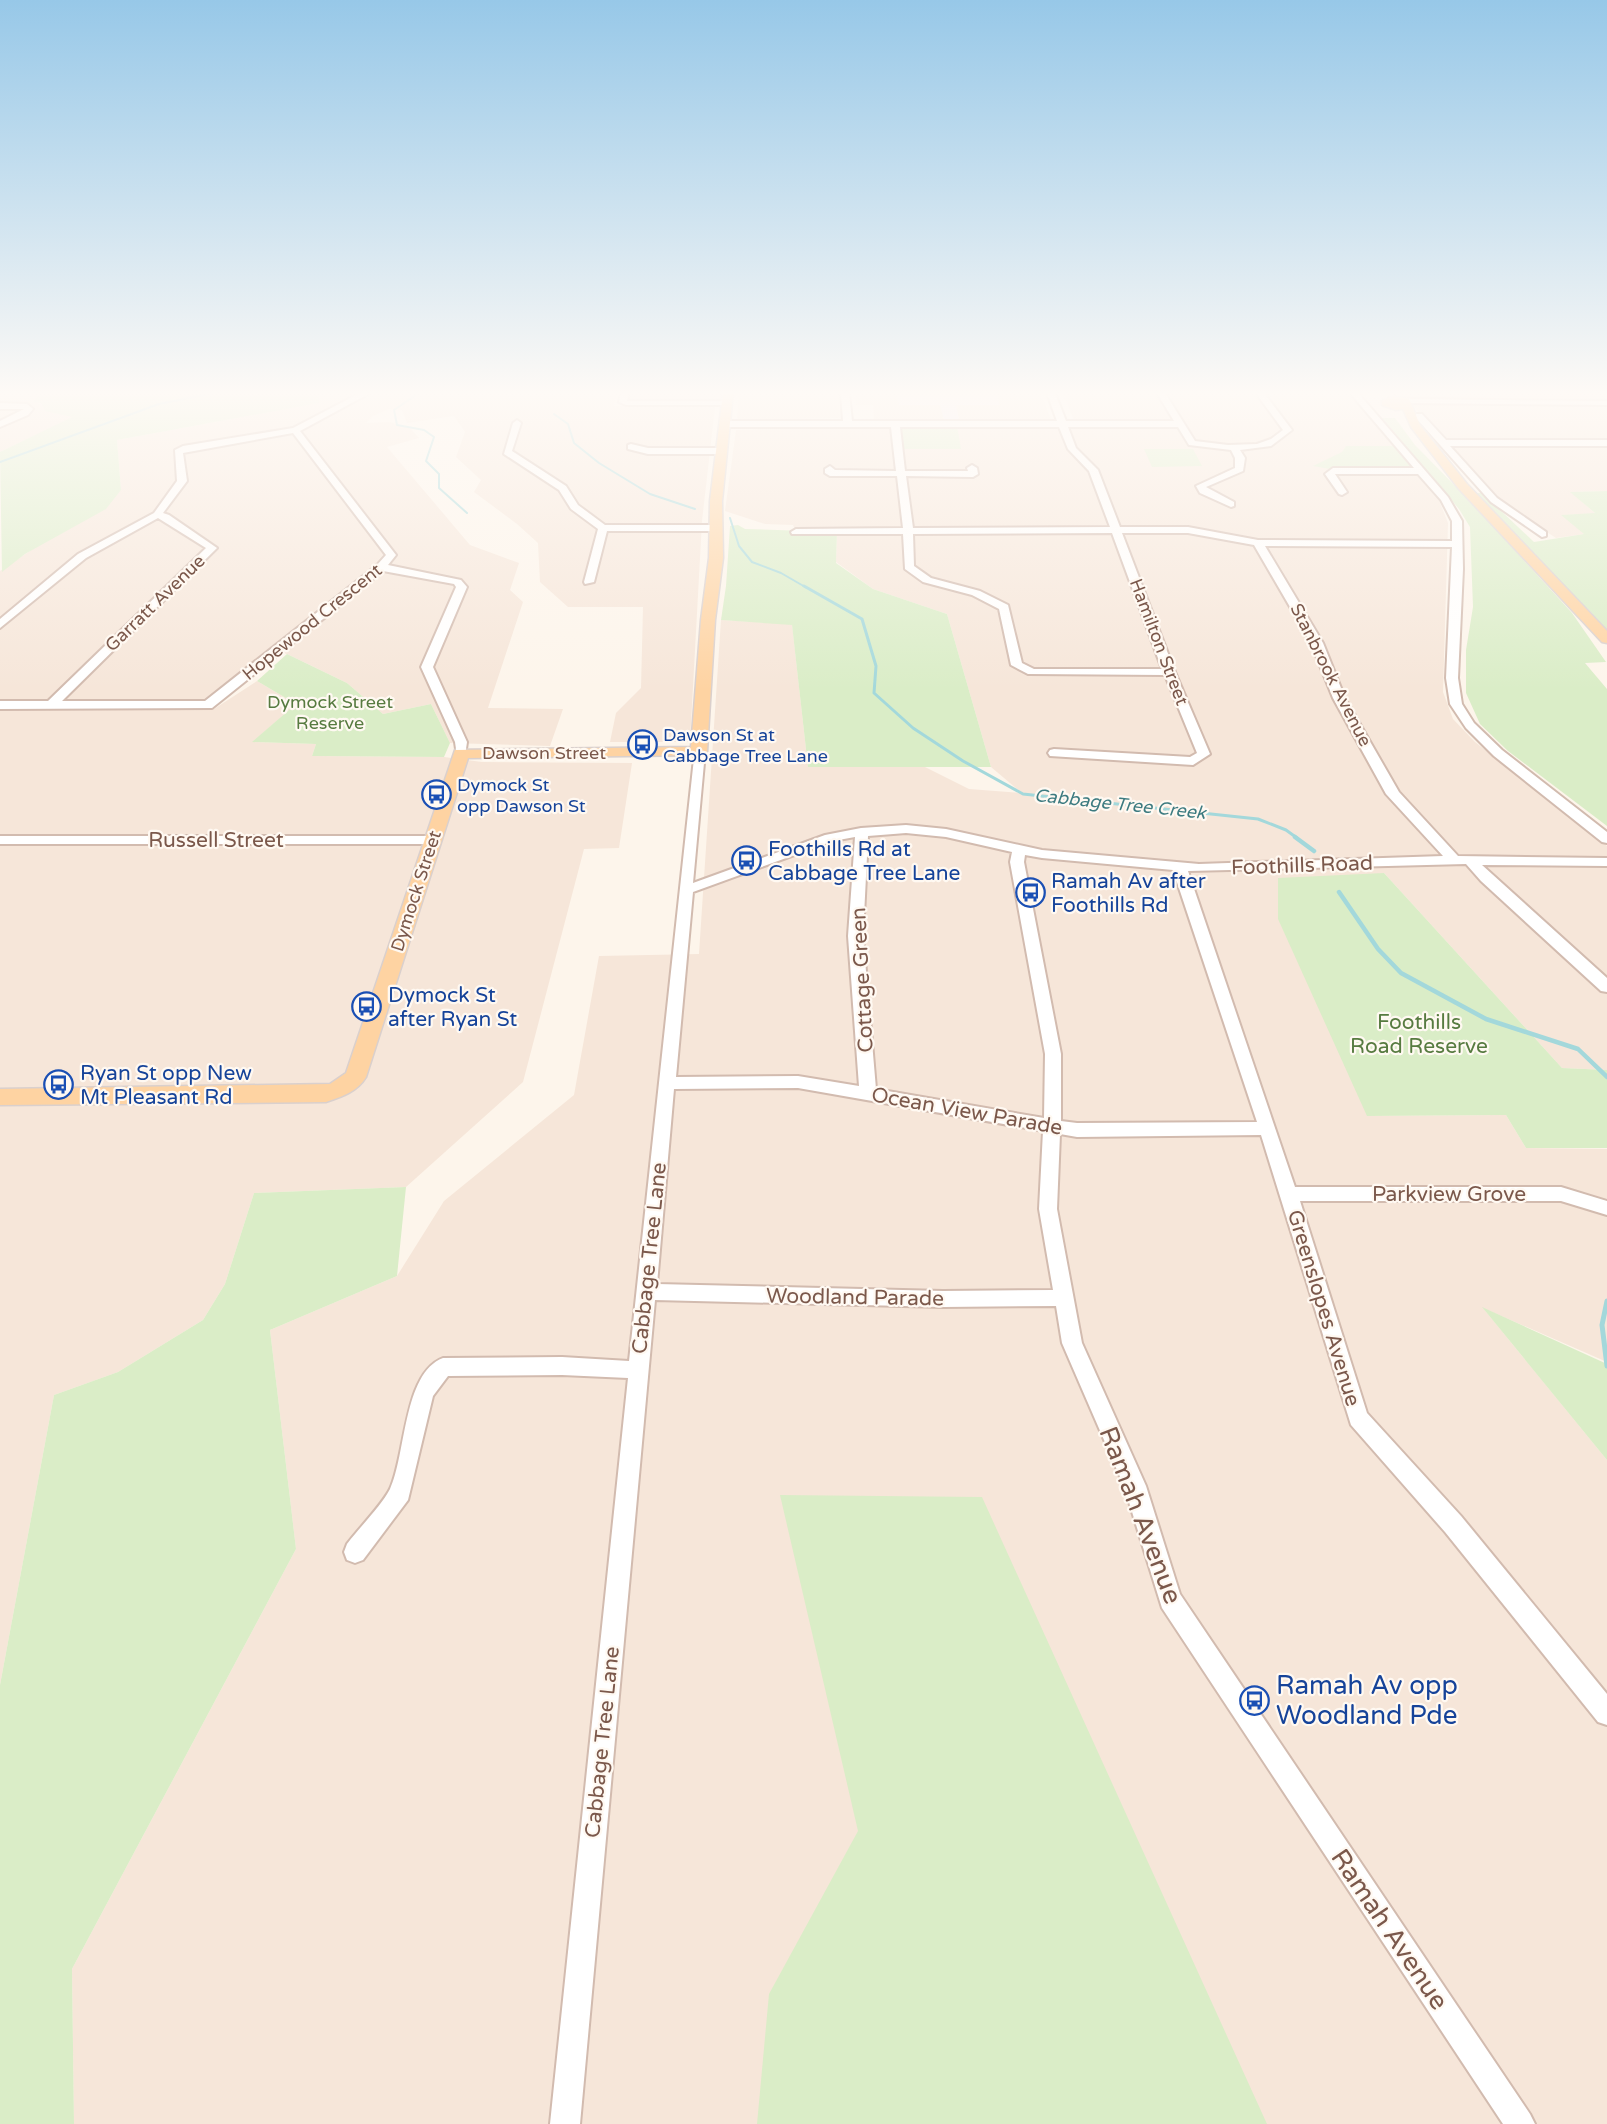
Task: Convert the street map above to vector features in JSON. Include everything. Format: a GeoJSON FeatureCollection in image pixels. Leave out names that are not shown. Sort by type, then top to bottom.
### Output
{"type":"FeatureCollection","features":[{"type":"Feature","properties":{"kind":"main road","name":"Cabbage Tree Lane"},"geometry":{"type":"LineString","coordinates":[[699,752],[708,620],[716,558],[717,492]]}},
{"type":"Feature","properties":{"kind":"main road"},"geometry":{"type":"LineString","coordinates":[[1470,492],[1567,599],[1607,639]]}},
{"type":"Feature","properties":{"kind":"main road"},"geometry":{"type":"LineString","coordinates":[[1567,599],[1607,653]]}},
{"type":"Feature","properties":{"kind":"main road","name":"Dawson Street"},"geometry":{"type":"LineString","coordinates":[[461,753],[699,752]]}},
{"type":"Feature","properties":{"kind":"main road","name":"Dymock Street"},"geometry":{"type":"LineString","coordinates":[[0,1097],[326,1094],[338,1090],[355,1077],[461,753]]}},
{"type":"Feature","properties":{"kind":"street"},"geometry":{"type":"LineString","coordinates":[[0,625],[82,556],[157,515],[174,492]]}},
{"type":"Feature","properties":{"kind":"street","name":"Hopewood Crescent"},"geometry":{"type":"LineString","coordinates":[[0,705],[208,705],[381,567],[392,555],[343,492]]}},
{"type":"Feature","properties":{"kind":"street"},"geometry":{"type":"LineString","coordinates":[[565,492],[574,507],[603,528],[716,528]]}},
{"type":"Feature","properties":{"kind":"street"},"geometry":{"type":"LineString","coordinates":[[903,492],[909,567],[927,580],[976,593],[1005,606],[1017,665],[1032,672],[1169,672]]}},
{"type":"Feature","properties":{"kind":"street","name":"Hamilton Street"},"geometry":{"type":"LineString","coordinates":[[1054,753],[1193,761],[1204,754],[1169,672],[1101,492]]}},
{"type":"Feature","properties":{"kind":"street"},"geometry":{"type":"LineString","coordinates":[[1205,492],[1232,504]]}},
{"type":"Feature","properties":{"kind":"street"},"geometry":{"type":"LineString","coordinates":[[1439,492],[1457,522],[1458,570],[1452,678],[1456,704],[1470,725],[1498,753],[1607,839]]}},
{"type":"Feature","properties":{"kind":"street"},"geometry":{"type":"LineString","coordinates":[[1488,492],[1499,504],[1542,534]]}},
{"type":"Feature","properties":{"kind":"street","name":"Garratt Avenue"},"geometry":{"type":"LineString","coordinates":[[51,705],[212,548],[166,516],[157,515]]}},
{"type":"Feature","properties":{"kind":"street"},"geometry":{"type":"LineString","coordinates":[[589,582],[603,528]]}},
{"type":"Feature","properties":{"kind":"street"},"geometry":{"type":"LineString","coordinates":[[796,532],[1188,530],[1258,543],[1457,544]]}},
{"type":"Feature","properties":{"kind":"street","name":"Stanbrook Avenue"},"geometry":{"type":"LineString","coordinates":[[1258,543],[1317,643],[1339,698],[1393,794],[1454,860]]}},
{"type":"Feature","properties":{"kind":"street"},"geometry":{"type":"LineString","coordinates":[[381,567],[457,582],[462,586],[427,667],[461,742],[461,753]]}},
{"type":"Feature","properties":{"kind":"street","name":"Cabbage Tree Lane"},"geometry":{"type":"LineString","coordinates":[[565,2124],[699,752]]}},
{"type":"Feature","properties":{"kind":"street","name":"Foothills Road"},"geometry":{"type":"LineString","coordinates":[[687,889],[830,838],[861,832],[906,829],[929,830],[1041,854],[1179,867],[1215,868],[1454,860],[1607,862]]}},
{"type":"Feature","properties":{"kind":"street","name":"Cottage Green"},"geometry":{"type":"LineString","coordinates":[[861,832],[864,851],[856,914],[860,1010],[868,1094]]}},
{"type":"Feature","properties":{"kind":"street","name":"Russell Street"},"geometry":{"type":"LineString","coordinates":[[0,840],[432,840]]}},
{"type":"Feature","properties":{"kind":"street","name":"Ramah Avenue"},"geometry":{"type":"LineString","coordinates":[[1019,850],[1017,862],[1053,1053],[1054,1085],[1048,1209],[1072,1343],[1135,1486],[1170,1600],[1520,2124]]}},
{"type":"Feature","properties":{"kind":"street"},"geometry":{"type":"LineString","coordinates":[[1471,861],[1486,878],[1607,987]]}},
{"type":"Feature","properties":{"kind":"street","name":"Greenslopes Avenue"},"geometry":{"type":"LineString","coordinates":[[1179,867],[1268,1128],[1358,1418],[1453,1524],[1607,1713]]}},
{"type":"Feature","properties":{"kind":"street","name":"Ocean View Parade"},"geometry":{"type":"LineString","coordinates":[[666,1083],[798,1082],[1077,1130],[1268,1128]]}},
{"type":"Feature","properties":{"kind":"street","name":"Parkview Grove"},"geometry":{"type":"LineString","coordinates":[[1288,1194],[1561,1194],[1607,1208]]}},
{"type":"Feature","properties":{"kind":"street","name":"Woodland Parade"},"geometry":{"type":"LineString","coordinates":[[646,1292],[943,1299],[1064,1298]]}},
{"type":"Feature","properties":{"kind":"street"},"geometry":{"type":"LineString","coordinates":[[355,1552],[400,1493],[424,1393],[443,1367],[562,1366],[638,1370]]}},
{"type":"Feature","properties":{"kind":"shaded area"},"geometry":{"type":"Polygon","coordinates":[[[118,492],[425,492],[470,545],[519,563],[510,590],[523,602],[488,708],[563,709],[550,746],[450,743],[431,704],[383,714],[347,683],[287,654],[271,649],[205,699],[0,700],[0,571],[118,492]]]}},
{"type":"Feature","properties":{"kind":"shaded area"},"geometry":{"type":"Polygon","coordinates":[[[474,492],[705,492],[690,742],[610,742],[616,713],[641,688],[643,607],[568,607],[540,582],[538,543],[474,492]]]}},
{"type":"Feature","properties":{"kind":"shaded area"},"geometry":{"type":"Polygon","coordinates":[[[728,492],[1433,492],[1439,500],[1448,523],[1443,692],[1453,719],[1475,742],[1607,846],[1607,1070],[1562,1068],[1384,873],[1368,1116],[1506,1115],[1526,1148],[1607,1149],[1607,1362],[1483,1308],[1607,1460],[1607,2124],[74,2124],[72,1969],[296,1549],[270,1330],[397,1276],[444,1201],[574,1095],[599,956],[699,954],[721,620],[792,624],[808,767],[925,767],[969,789],[1022,793],[991,767],[947,614],[873,589],[836,562],[837,532],[796,532],[793,525],[765,524],[725,511],[728,492]]]}},
{"type":"Feature","properties":{"kind":"shaded area"},"geometry":{"type":"Polygon","coordinates":[[[1494,492],[1571,492],[1596,514],[1562,515],[1585,534],[1556,538],[1506,505],[1494,492]]]}},
{"type":"Feature","properties":{"kind":"shaded area"},"geometry":{"type":"Polygon","coordinates":[[[257,681],[296,704],[253,742],[316,744],[312,756],[444,757],[482,762],[632,763],[619,848],[584,849],[523,1082],[406,1187],[254,1193],[225,1284],[203,1320],[118,1372],[54,1395],[0,1685],[0,708],[214,709],[257,681]]]}},
{"type":"Feature","properties":{"kind":"green space"},"geometry":{"type":"Polygon","coordinates":[[[1,492],[119,492],[106,509],[25,554],[2,572],[1,492]]]}},
{"type":"Feature","properties":{"kind":"green space"},"geometry":{"type":"Polygon","coordinates":[[[1445,492],[1461,492],[1465,496],[1572,613],[1606,662],[1585,663],[1607,689],[1607,826],[1508,751],[1480,724],[1466,693],[1466,650],[1473,607],[1470,527],[1445,492]]]}},
{"type":"Feature","properties":{"kind":"green space"},"geometry":{"type":"Polygon","coordinates":[[[1570,492],[1607,492],[1607,630],[1588,609],[1575,602],[1476,493],[1482,493],[1534,542],[1584,534],[1561,515],[1595,513],[1570,492]]]}},
{"type":"Feature","properties":{"kind":"green space"},"geometry":{"type":"Polygon","coordinates":[[[738,525],[745,529],[837,532],[836,563],[873,589],[947,614],[991,767],[808,767],[792,625],[721,620],[730,526],[738,525]]]}},
{"type":"Feature","properties":{"kind":"green space","name":"Dymock Street Reserve"},"geometry":{"type":"Polygon","coordinates":[[[287,654],[347,683],[383,714],[431,704],[450,743],[444,757],[312,756],[316,744],[252,742],[296,704],[257,681],[287,654]]]}},
{"type":"Feature","properties":{"kind":"green space","name":"Foothills Road Reserve"},"geometry":{"type":"Polygon","coordinates":[[[1384,873],[1562,1068],[1607,1070],[1607,1148],[1526,1148],[1506,1115],[1367,1116],[1278,919],[1278,878],[1384,873]]]}},
{"type":"Feature","properties":{"kind":"green space"},"geometry":{"type":"Polygon","coordinates":[[[406,1187],[397,1276],[270,1330],[296,1549],[72,1969],[74,2124],[0,2124],[0,1685],[54,1395],[118,1372],[203,1320],[225,1284],[254,1193],[406,1187]]]}},
{"type":"Feature","properties":{"kind":"green space"},"geometry":{"type":"Polygon","coordinates":[[[1482,1307],[1607,1364],[1607,1460],[1482,1307]]]}},
{"type":"Feature","properties":{"kind":"green space"},"geometry":{"type":"Polygon","coordinates":[[[780,1495],[982,1497],[1267,2124],[757,2124],[769,1994],[858,1831],[780,1495]]]}},
{"type":"Feature","properties":{"kind":"waterway"},"geometry":{"type":"LineString","coordinates":[[444,492],[467,513]]}},
{"type":"Feature","properties":{"kind":"waterway","name":"Cabbage Tree Creek"},"geometry":{"type":"LineString","coordinates":[[647,492],[695,509]]}},
{"type":"Feature","properties":{"kind":"waterway","name":"Cabbage Tree Creek"},"geometry":{"type":"LineString","coordinates":[[730,518],[739,546],[752,562],[781,573],[807,588]]}},
{"type":"Feature","properties":{"kind":"waterway","name":"Cabbage Tree Creek"},"geometry":{"type":"LineString","coordinates":[[804,586],[862,619],[876,666],[874,693],[913,728],[963,761],[1023,794],[1258,819],[1286,830],[1297,838]]}},
{"type":"Feature","properties":{"kind":"waterway","name":"Cabbage Tree Creek"},"geometry":{"type":"LineString","coordinates":[[1295,837],[1314,851]]}},
{"type":"Feature","properties":{"kind":"waterway","name":"Cabbage Tree Creek"},"geometry":{"type":"LineString","coordinates":[[1339,892],[1378,949],[1401,973],[1486,1019],[1578,1049],[1607,1077]]}},
{"type":"Feature","properties":{"kind":"waterway","name":"Cabbage Tree Creek"},"geometry":{"type":"LineString","coordinates":[[1607,1301],[1602,1325],[1607,1366]]}},
{"type":"Feature","properties":{"kind":"place","name":"Dawson St at Cabbage Tree Lane"},"geometry":{"type":"Point","coordinates":[642,745]}},
{"type":"Feature","properties":{"kind":"place","name":"Dymock St opp Dawson St"},"geometry":{"type":"Point","coordinates":[436,795]}},
{"type":"Feature","properties":{"kind":"place","name":"Foothills Rd at Cabbage Tree Lane"},"geometry":{"type":"Point","coordinates":[747,861]}},
{"type":"Feature","properties":{"kind":"place","name":"Ramah Av after Foothills Rd"},"geometry":{"type":"Point","coordinates":[1030,893]}},
{"type":"Feature","properties":{"kind":"place","name":"Dymock St after Ryan St"},"geometry":{"type":"Point","coordinates":[367,1007]}},
{"type":"Feature","properties":{"kind":"place","name":"Ryan St opp New Mt Pleasant Rd"},"geometry":{"type":"Point","coordinates":[59,1085]}},
{"type":"Feature","properties":{"kind":"place","name":"Ramah Av opp Woodland Pde"},"geometry":{"type":"Point","coordinates":[1255,1700]}}]}
